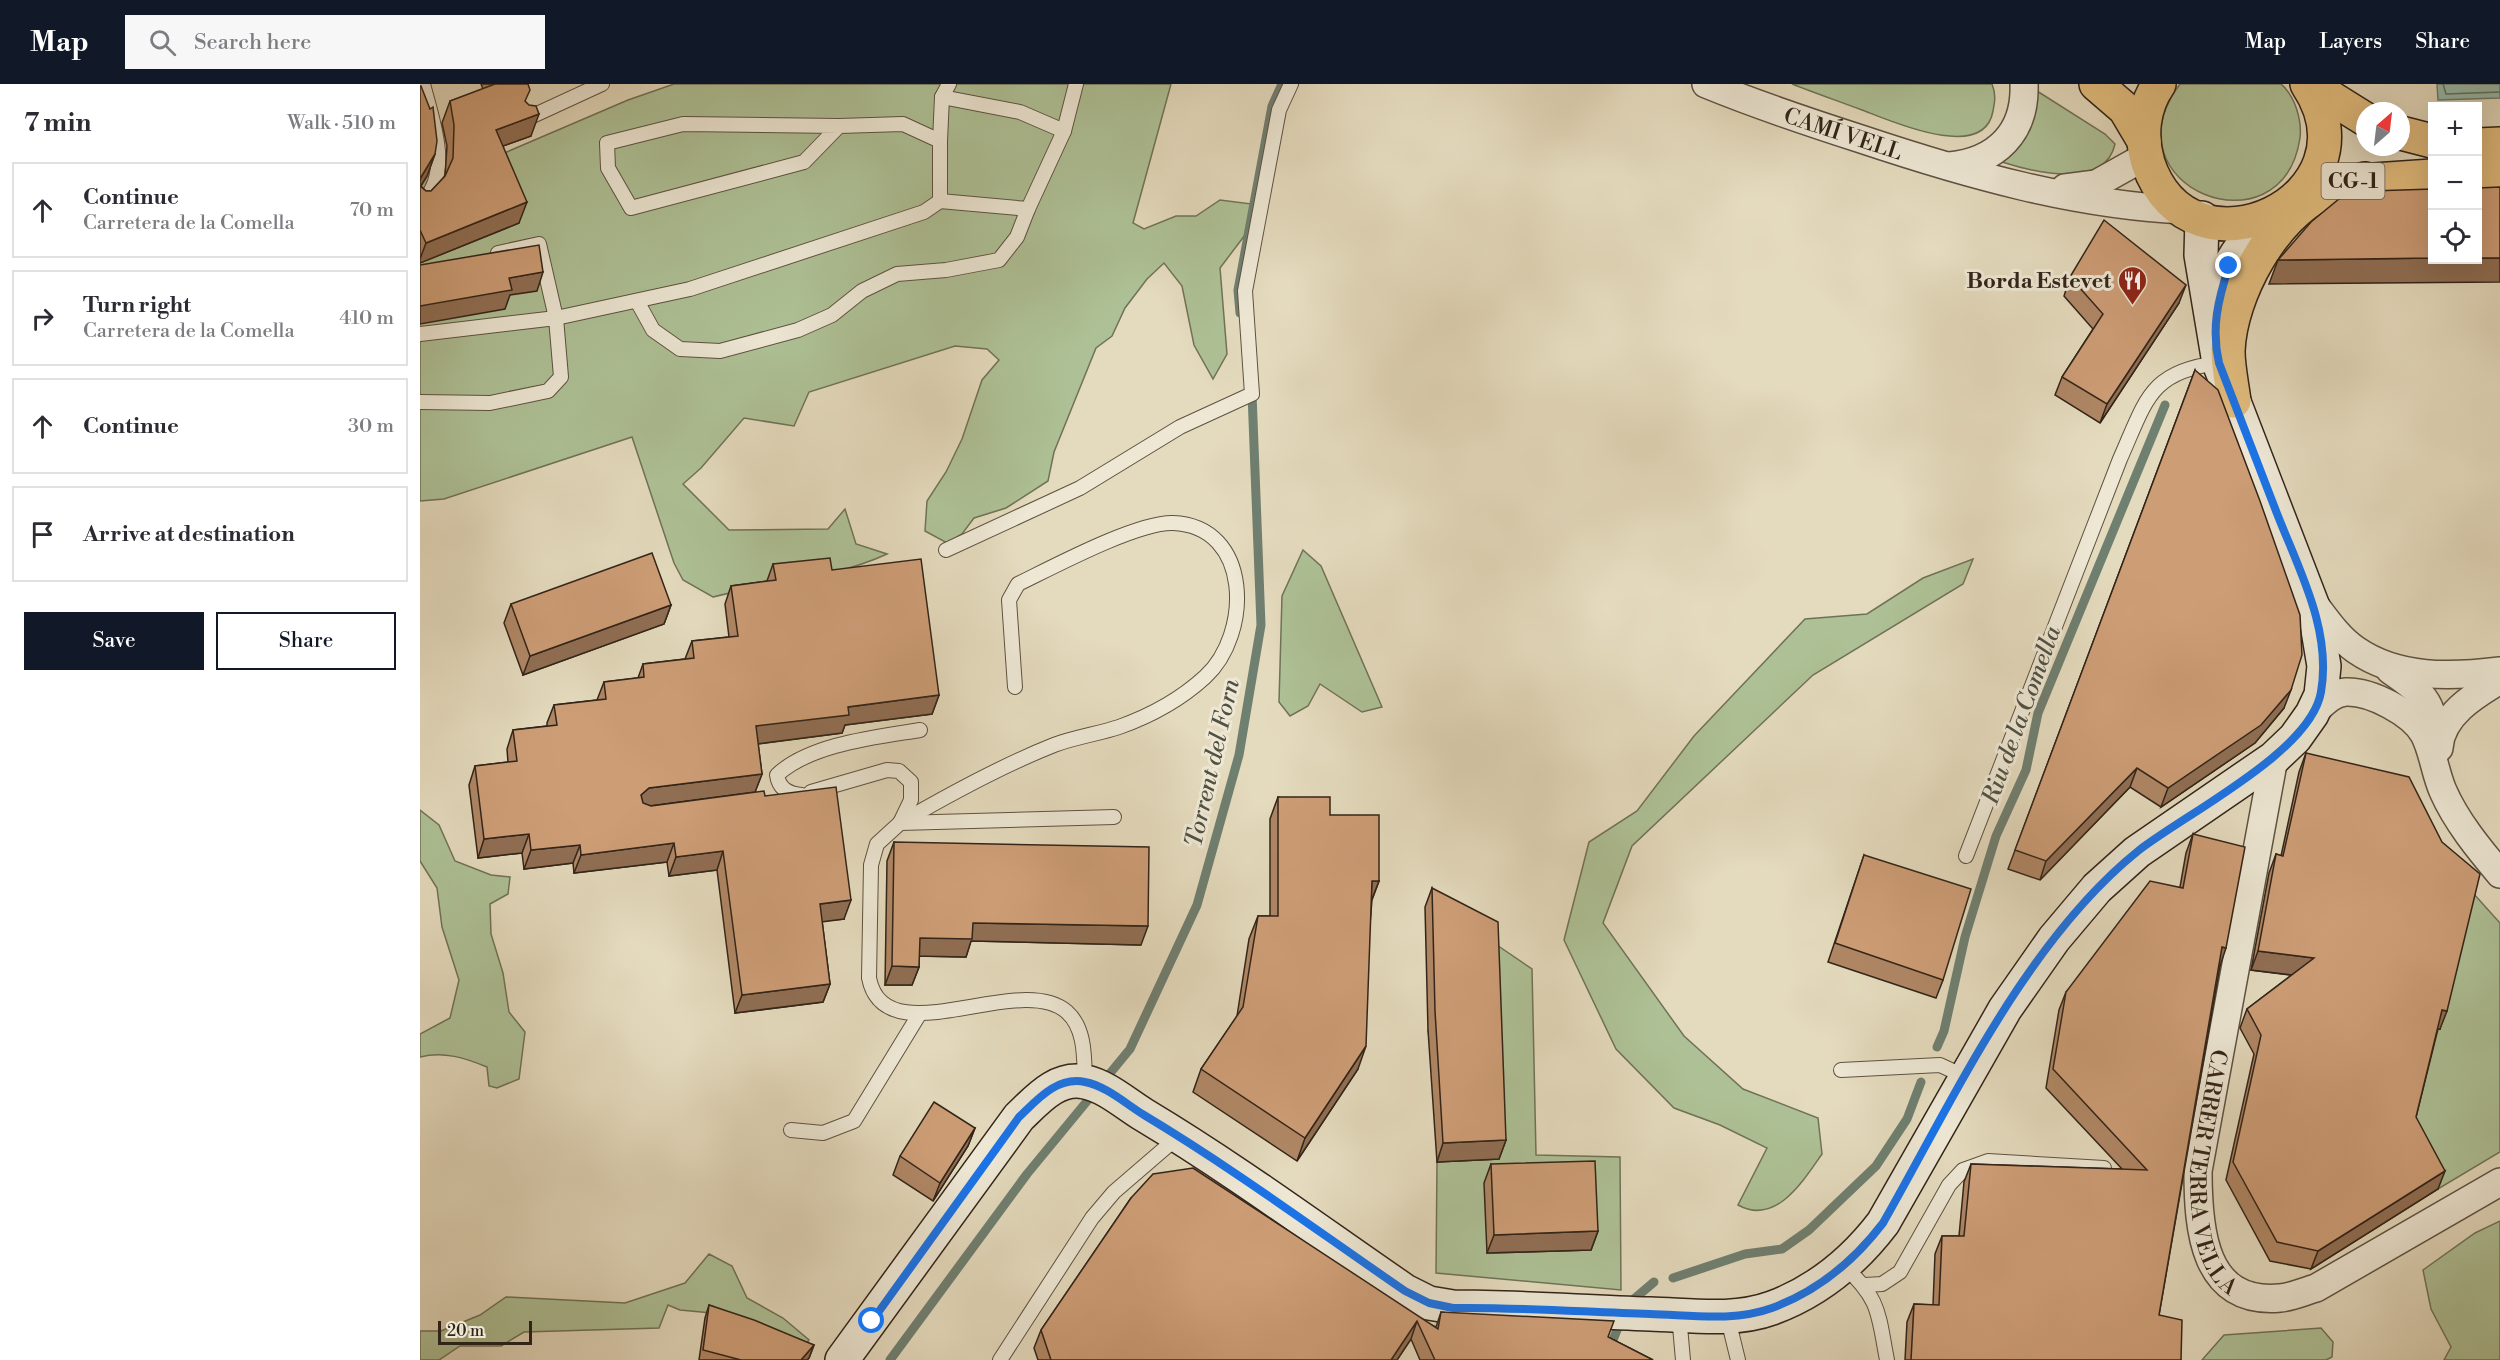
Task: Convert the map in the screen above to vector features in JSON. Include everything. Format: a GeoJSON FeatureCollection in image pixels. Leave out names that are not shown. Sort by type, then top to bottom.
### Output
{"type":"FeatureCollection","features":[{"type":"Feature","properties":{"kind":"highway"},"geometry":{"type":"LineString","coordinates":[[2096,84],[2125,109],[2145,149],[2158,183],[2194,214]]}},
{"type":"Feature","properties":{"kind":"highway"},"geometry":{"type":"LineString","coordinates":[[2145,149],[2146,113],[2159,84]]}},
{"type":"Feature","properties":{"kind":"highway","name":"CG-1"},"geometry":{"type":"LineString","coordinates":[[2308,84],[2356,113]]}},
{"type":"Feature","properties":{"kind":"highway","name":"CG-1"},"geometry":{"type":"LineString","coordinates":[[2282,208],[2315,172],[2322,147],[2320,112],[2308,84]]}},
{"type":"Feature","properties":{"kind":"highway"},"geometry":{"type":"LineString","coordinates":[[2410,135],[2428,140]]}},
{"type":"Feature","properties":{"kind":"highway"},"geometry":{"type":"LineString","coordinates":[[2482,145],[2500,144]]}},
{"type":"Feature","properties":{"kind":"highway"},"geometry":{"type":"LineString","coordinates":[[2482,175],[2500,174]]}},
{"type":"Feature","properties":{"kind":"highway","name":"CG-1"},"geometry":{"type":"LineString","coordinates":[[2194,214],[2236,224],[2282,208],[2331,184],[2365,179],[2428,176]]}},
{"type":"Feature","properties":{"kind":"highway"},"geometry":{"type":"LineString","coordinates":[[2234,401],[2228,351],[2241,294],[2254,263],[2281,228],[2324,192],[2365,179]]}},
{"type":"Feature","properties":{"kind":"main road"},"geometry":{"type":"LineString","coordinates":[[2216,348],[2219,298],[2229,266],[2239,248],[2282,208]]}},
{"type":"Feature","properties":{"kind":"main road"},"geometry":{"type":"LineString","coordinates":[[842,1360],[1019,1117],[1049,1090],[1065,1083],[1096,1087],[1179,1136],[1405,1291],[1429,1303],[1453,1308],[1727,1315],[1770,1309],[1816,1286],[1855,1276],[1866,1245],[1883,1223],[2028,974],[2097,888],[2146,845],[2274,758],[2295,738],[2312,714],[2321,695],[2324,666],[2317,622],[2216,348],[2194,214]]}},
{"type":"Feature","properties":{"kind":"street","name":"CAMÍ VELL"},"geometry":{"type":"LineString","coordinates":[[1706,84],[1754,104],[2025,188],[2194,214]]}},
{"type":"Feature","properties":{"kind":"street","name":"CAMÍ VELL"},"geometry":{"type":"LineString","coordinates":[[1948,166],[1972,164],[2004,144],[2018,124],[2024,84]]}},
{"type":"Feature","properties":{"kind":"street","name":"CAMÍ VELL"},"geometry":{"type":"LineString","coordinates":[[2025,188],[2074,188],[2096,184],[2145,149]]}},
{"type":"Feature","properties":{"kind":"street"},"geometry":{"type":"LineString","coordinates":[[2309,598],[2354,649],[2382,664],[2417,688],[2427,701],[2434,721],[2438,773]]}},
{"type":"Feature","properties":{"kind":"street"},"geometry":{"type":"LineString","coordinates":[[2382,664],[2414,673],[2446,675],[2500,671]]}},
{"type":"Feature","properties":{"kind":"street"},"geometry":{"type":"LineString","coordinates":[[2438,773],[2439,738],[2452,716],[2466,702],[2500,680]]}},
{"type":"Feature","properties":{"kind":"street"},"geometry":{"type":"LineString","coordinates":[[2312,714],[2329,697],[2346,692],[2394,706],[2424,734],[2444,791],[2463,825],[2500,874]]}},
{"type":"Feature","properties":{"kind":"street","name":"CARRER TERRA VELLA"},"geometry":{"type":"LineString","coordinates":[[2274,758],[2198,1171],[2198,1205],[2209,1258],[2216,1272],[2243,1294],[2264,1299],[2283,1298],[2316,1288],[2500,1182]]}},
{"type":"Feature","properties":{"kind":"lane"},"geometry":{"type":"LineString","coordinates":[[420,204],[430,196],[440,164],[423,84]]}},
{"type":"Feature","properties":{"kind":"lane"},"geometry":{"type":"LineString","coordinates":[[526,119],[602,84]]}},
{"type":"Feature","properties":{"kind":"lane"},"geometry":{"type":"LineString","coordinates":[[940,201],[942,97],[948,84]]}},
{"type":"Feature","properties":{"kind":"lane"},"geometry":{"type":"LineString","coordinates":[[637,301],[653,330],[680,349],[720,351],[798,330],[815,323],[832,315],[862,291],[897,274],[946,270],[999,260],[1017,237],[1064,131],[1076,84]]}},
{"type":"Feature","properties":{"kind":"lane"},"geometry":{"type":"LineString","coordinates":[[946,550],[1080,488],[1180,427],[1252,394],[1245,291],[1279,110],[1290,84]]}},
{"type":"Feature","properties":{"kind":"lane"},"geometry":{"type":"LineString","coordinates":[[942,97],[1020,112],[1064,131]]}},
{"type":"Feature","properties":{"kind":"lane"},"geometry":{"type":"LineString","coordinates":[[839,126],[804,162],[631,208],[608,168],[607,143],[683,124],[839,126],[903,124],[940,141]]}},
{"type":"Feature","properties":{"kind":"lane"},"geometry":{"type":"LineString","coordinates":[[420,334],[556,318],[690,289],[924,212],[940,201],[1028,209]]}},
{"type":"Feature","properties":{"kind":"lane"},"geometry":{"type":"LineString","coordinates":[[420,402],[490,403],[548,391],[561,377],[556,318],[539,244],[487,256]]}},
{"type":"Feature","properties":{"kind":"lane"},"geometry":{"type":"LineString","coordinates":[[1966,856],[2120,459],[2143,406],[2163,380],[2192,366],[2216,348]]}},
{"type":"Feature","properties":{"kind":"lane"},"geometry":{"type":"LineString","coordinates":[[1015,687],[1009,600],[1018,584],[1147,525],[1174,523],[1202,530],[1229,553],[1237,582],[1237,616],[1221,658],[1206,676],[1167,705],[1120,727],[1055,745],[952,793],[900,823],[877,844],[871,865],[869,978],[871,990],[878,1000],[896,1011],[920,1014],[1030,998],[1054,1004],[1068,1013],[1077,1026],[1096,1087]]}},
{"type":"Feature","properties":{"kind":"lane"},"geometry":{"type":"LineString","coordinates":[[802,795],[791,794],[778,782],[777,775],[786,766],[819,752],[869,739],[920,730]]}},
{"type":"Feature","properties":{"kind":"lane"},"geometry":{"type":"LineString","coordinates":[[771,798],[802,795],[887,770],[899,771],[911,782],[911,800],[900,823]]}},
{"type":"Feature","properties":{"kind":"lane"},"geometry":{"type":"LineString","coordinates":[[900,823],[1114,817]]}},
{"type":"Feature","properties":{"kind":"lane"},"geometry":{"type":"LineString","coordinates":[[791,1130],[823,1133],[854,1120],[920,1014]]}},
{"type":"Feature","properties":{"kind":"lane"},"geometry":{"type":"LineString","coordinates":[[1841,1070],[1941,1065],[1966,1077]]}},
{"type":"Feature","properties":{"kind":"lane"},"geometry":{"type":"LineString","coordinates":[[1000,1360],[1092,1218],[1114,1192],[1179,1136]]}},
{"type":"Feature","properties":{"kind":"lane"},"geometry":{"type":"LineString","coordinates":[[1855,1276],[1882,1284],[1900,1272],[1949,1185],[1963,1170],[1988,1161],[2104,1168]]}},
{"type":"Feature","properties":{"kind":"lane"},"geometry":{"type":"LineString","coordinates":[[1855,1276],[1876,1303],[1887,1360]]}},
{"type":"Feature","properties":{"kind":"lane"},"geometry":{"type":"LineString","coordinates":[[1679,1315],[1683,1360]]}},
{"type":"Feature","properties":{"kind":"lane"},"geometry":{"type":"LineString","coordinates":[[1727,1315],[1738,1360]]}},
{"type":"Feature","properties":{"kind":"shaded area"},"geometry":{"type":"Polygon","coordinates":[[[674,84],[1171,84],[1133,223],[1144,229],[1176,216],[1196,216],[1220,200],[1260,205],[1248,231],[1220,268],[1227,354],[1213,379],[1194,345],[1182,286],[1164,263],[1147,279],[1125,308],[1112,336],[1096,348],[1054,452],[1048,481],[1006,508],[974,518],[962,534],[947,543],[925,531],[927,501],[946,472],[962,439],[982,380],[999,360],[987,349],[955,346],[809,392],[794,426],[744,418],[701,468],[683,484],[729,530],[828,529],[845,509],[856,544],[887,554],[823,575],[713,597],[683,580],[674,563],[632,437],[444,499],[420,501],[420,179],[424,167],[452,170],[474,166],[628,100],[674,84]]]}},
{"type":"Feature","properties":{"kind":"shaded area"},"geometry":{"type":"Polygon","coordinates":[[[1792,84],[1992,84],[1995,101],[1986,126],[1973,134],[1955,136],[1914,129],[1792,84]]]}},
{"type":"Feature","properties":{"kind":"shaded area"},"geometry":{"type":"Polygon","coordinates":[[[2180,84],[2281,84],[2294,102],[2299,116],[2300,131],[2300,138],[2287,174],[2263,194],[2234,200],[2204,194],[2179,178],[2164,153],[2162,121],[2180,84]]]}},
{"type":"Feature","properties":{"kind":"shaded area"},"geometry":{"type":"Polygon","coordinates":[[[2037,91],[2105,134],[2115,144],[2109,158],[2097,168],[2083,173],[2066,174],[2031,170],[2002,162],[2018,148],[2029,131],[2037,91]]]}},
{"type":"Feature","properties":{"kind":"shaded area"},"geometry":{"type":"Polygon","coordinates":[[[1303,550],[1321,566],[1382,707],[1362,712],[1320,684],[1308,706],[1290,716],[1279,702],[1282,596],[1303,550]]]}},
{"type":"Feature","properties":{"kind":"shaded area"},"geometry":{"type":"Polygon","coordinates":[[[1973,559],[1963,584],[1813,675],[1632,846],[1603,923],[1684,1036],[1743,1089],[1818,1118],[1822,1154],[1787,1198],[1764,1210],[1752,1210],[1738,1205],[1767,1148],[1720,1125],[1674,1108],[1616,1049],[1564,940],[1589,842],[1637,811],[1694,736],[1805,619],[1867,614],[1923,578],[1973,559]]]}},
{"type":"Feature","properties":{"kind":"shaded area"},"geometry":{"type":"Polygon","coordinates":[[[420,810],[439,825],[455,861],[491,875],[510,877],[508,894],[490,904],[491,934],[503,973],[509,1012],[525,1032],[519,1079],[497,1088],[489,1086],[487,1067],[454,1056],[420,1057],[420,1034],[450,1018],[459,980],[442,927],[437,888],[420,861],[420,810]]]}},
{"type":"Feature","properties":{"kind":"shaded area"},"geometry":{"type":"Polygon","coordinates":[[[2473,893],[2500,923],[2500,1152],[2438,1189],[2409,1136],[2436,1029],[2440,1029],[2473,893]]]}},
{"type":"Feature","properties":{"kind":"shaded area"},"geometry":{"type":"Polygon","coordinates":[[[1491,941],[1532,969],[1536,1155],[1620,1157],[1621,1290],[1436,1273],[1437,1162],[1499,1159],[1431,1051],[1428,1030],[1494,1025],[1491,941]]]}},
{"type":"Feature","properties":{"kind":"shaded area"},"geometry":{"type":"Polygon","coordinates":[[[2500,1221],[2500,1360],[2444,1360],[2451,1347],[2431,1309],[2423,1270],[2475,1233],[2500,1221]]]}},
{"type":"Feature","properties":{"kind":"shaded area"},"geometry":{"type":"Polygon","coordinates":[[[709,1254],[732,1266],[747,1298],[783,1318],[809,1340],[803,1349],[733,1315],[680,1310],[668,1305],[659,1328],[524,1332],[501,1346],[460,1346],[439,1360],[420,1360],[420,1331],[441,1331],[480,1315],[506,1297],[625,1303],[685,1283],[709,1254]]]}},
{"type":"Feature","properties":{"kind":"shaded area"},"geometry":{"type":"Polygon","coordinates":[[[2321,1328],[2333,1342],[2332,1357],[2326,1360],[2202,1360],[2224,1335],[2321,1328]]]}},
{"type":"Feature","properties":{"kind":"water"},"geometry":{"type":"Polygon","coordinates":[[[2437,84],[2500,84],[2500,98],[2438,100],[2437,84]]]}},
{"type":"Feature","properties":{"kind":"building"},"geometry":{"type":"Polygon","coordinates":[[[495,84],[528,84],[530,90],[525,101],[529,105],[536,106],[539,114],[496,130],[527,202],[426,243],[420,230],[420,186],[426,191],[431,191],[445,176],[453,158],[454,125],[450,101],[495,84]]]}},
{"type":"Feature","properties":{"kind":"building"},"geometry":{"type":"Polygon","coordinates":[[[420,86],[430,109],[433,107],[437,141],[435,154],[420,181],[420,86]]]}},
{"type":"Feature","properties":{"kind":"building"},"geometry":{"type":"Polygon","coordinates":[[[2500,187],[2500,258],[2482,258],[2482,188],[2500,187]]]}},
{"type":"Feature","properties":{"kind":"building"},"geometry":{"type":"Polygon","coordinates":[[[2428,189],[2428,258],[2278,260],[2311,222],[2339,199],[2370,191],[2428,189]]]}},
{"type":"Feature","properties":{"kind":"building"},"geometry":{"type":"Polygon","coordinates":[[[2104,220],[2186,285],[2107,404],[2062,377],[2103,314],[2070,277],[2104,220]]]}},
{"type":"Feature","properties":{"kind":"building"},"geometry":{"type":"Polygon","coordinates":[[[539,245],[543,272],[509,278],[512,290],[420,306],[420,265],[539,245]]]}},
{"type":"Feature","properties":{"kind":"building"},"geometry":{"type":"Polygon","coordinates":[[[2195,370],[2218,390],[2260,501],[2300,615],[2302,655],[2291,690],[2261,725],[2168,788],[2137,768],[2046,861],[2015,850],[2195,370]]]}},
{"type":"Feature","properties":{"kind":"building"},"geometry":{"type":"Polygon","coordinates":[[[652,553],[671,605],[530,656],[511,604],[652,553]]]}},
{"type":"Feature","properties":{"kind":"building"},"geometry":{"type":"Polygon","coordinates":[[[830,558],[832,570],[921,559],[939,695],[848,707],[849,715],[756,726],[762,774],[649,788],[641,795],[643,803],[651,806],[764,791],[765,796],[836,787],[851,900],[820,904],[830,984],[742,995],[723,851],[676,857],[674,843],[581,855],[580,845],[531,850],[529,834],[484,839],[475,766],[517,761],[513,730],[557,725],[554,705],[606,699],[604,682],[644,677],[643,664],[694,658],[692,641],[738,636],[731,586],[776,580],[773,564],[830,558]]]}},
{"type":"Feature","properties":{"kind":"building"},"geometry":{"type":"Polygon","coordinates":[[[2306,753],[2409,777],[2442,842],[2480,874],[2447,1011],[2442,1010],[2416,1117],[2445,1171],[2318,1251],[2277,1242],[2233,1162],[2261,1035],[2247,1009],[2314,958],[2258,951],[2276,854],[2283,856],[2306,753]]]}},
{"type":"Feature","properties":{"kind":"building"},"geometry":{"type":"Polygon","coordinates":[[[1278,797],[1330,797],[1330,815],[1379,815],[1379,881],[1372,881],[1366,1046],[1305,1138],[1201,1069],[1243,1007],[1258,916],[1278,916],[1278,797]]]}},
{"type":"Feature","properties":{"kind":"building"},"geometry":{"type":"Polygon","coordinates":[[[2193,834],[2245,847],[2226,948],[2222,947],[2159,1315],[2182,1320],[2181,1360],[1911,1360],[1914,1304],[1939,1305],[1942,1236],[1964,1236],[1971,1164],[2147,1170],[2053,1069],[2066,992],[2150,881],[2183,888],[2193,834]]]}},
{"type":"Feature","properties":{"kind":"building"},"geometry":{"type":"Polygon","coordinates":[[[894,842],[1149,847],[1148,926],[973,923],[972,939],[920,938],[919,967],[892,966],[894,842]]]}},
{"type":"Feature","properties":{"kind":"building"},"geometry":{"type":"Polygon","coordinates":[[[1864,855],[1971,889],[1943,980],[1835,943],[1864,855]]]}},
{"type":"Feature","properties":{"kind":"building"},"geometry":{"type":"Polygon","coordinates":[[[1432,888],[1498,922],[1506,1140],[1443,1143],[1435,1011],[1432,888]]]}},
{"type":"Feature","properties":{"kind":"building"},"geometry":{"type":"Polygon","coordinates":[[[934,1102],[975,1128],[940,1183],[900,1156],[934,1102]]]}},
{"type":"Feature","properties":{"kind":"building"},"geometry":{"type":"Polygon","coordinates":[[[1595,1161],[1598,1231],[1494,1235],[1491,1164],[1595,1161]]]}},
{"type":"Feature","properties":{"kind":"building"},"geometry":{"type":"Polygon","coordinates":[[[1193,1168],[1438,1329],[1441,1312],[1614,1321],[1608,1337],[1653,1360],[1435,1360],[1417,1321],[1391,1360],[1051,1360],[1041,1330],[1131,1198],[1153,1174],[1193,1168]]]}},
{"type":"Feature","properties":{"kind":"building"},"geometry":{"type":"Polygon","coordinates":[[[709,1305],[754,1320],[814,1345],[801,1360],[741,1360],[703,1350],[709,1305]]]}},
{"type":"Feature","properties":{"kind":"waterway","name":"Torrent del Forn"},"geometry":{"type":"LineString","coordinates":[[1240,313],[1238,290],[1272,106],[1282,84]]}},
{"type":"Feature","properties":{"kind":"waterway","name":"Torrent del Forn"},"geometry":{"type":"LineString","coordinates":[[890,1360],[1027,1174],[1130,1049],[1197,905],[1239,755],[1261,625],[1252,394],[1250,392]]}},
{"type":"Feature","properties":{"kind":"waterway","name":"Riu de la Comella"},"geometry":{"type":"LineString","coordinates":[[1937,1047],[1944,1031],[1965,937],[1996,836],[2026,770],[2038,713],[2165,405]]}},
{"type":"Feature","properties":{"kind":"waterway","name":"Riu de la Comella"},"geometry":{"type":"LineString","coordinates":[[1673,1278],[1745,1254],[1782,1249],[1809,1230],[1876,1166],[1907,1119],[1921,1082]]}},
{"type":"Feature","properties":{"kind":"waterway","name":"Riu de la Comella"},"geometry":{"type":"LineString","coordinates":[[1627,1305],[1654,1282]]}},
{"type":"Feature","properties":{"kind":"waterway","name":"Riu de la Comella"},"geometry":{"type":"LineString","coordinates":[[1605,1360],[1621,1320]]}},
{"type":"Feature","properties":{"kind":"place","name":"Borda Estevet"},"geometry":{"type":"Point","coordinates":[2132,306]}},
{"type":"Feature","properties":{"kind":"route"},"geometry":{"type":"LineString","coordinates":[[872,1321],[1019,1117],[1049,1090],[1065,1083],[1085,1082],[1107,1092],[1179,1136],[1405,1291],[1429,1303],[1453,1308],[1477,1307],[1711,1317],[1770,1309],[1816,1286],[1844,1266],[1866,1245],[1883,1223],[2006,1009],[2054,939],[2097,888],[2137,852],[2274,758],[2295,738],[2312,714],[2321,695],[2324,666],[2315,612],[2219,363],[2215,345],[2214,333],[2219,298],[2229,266]]}}]}
